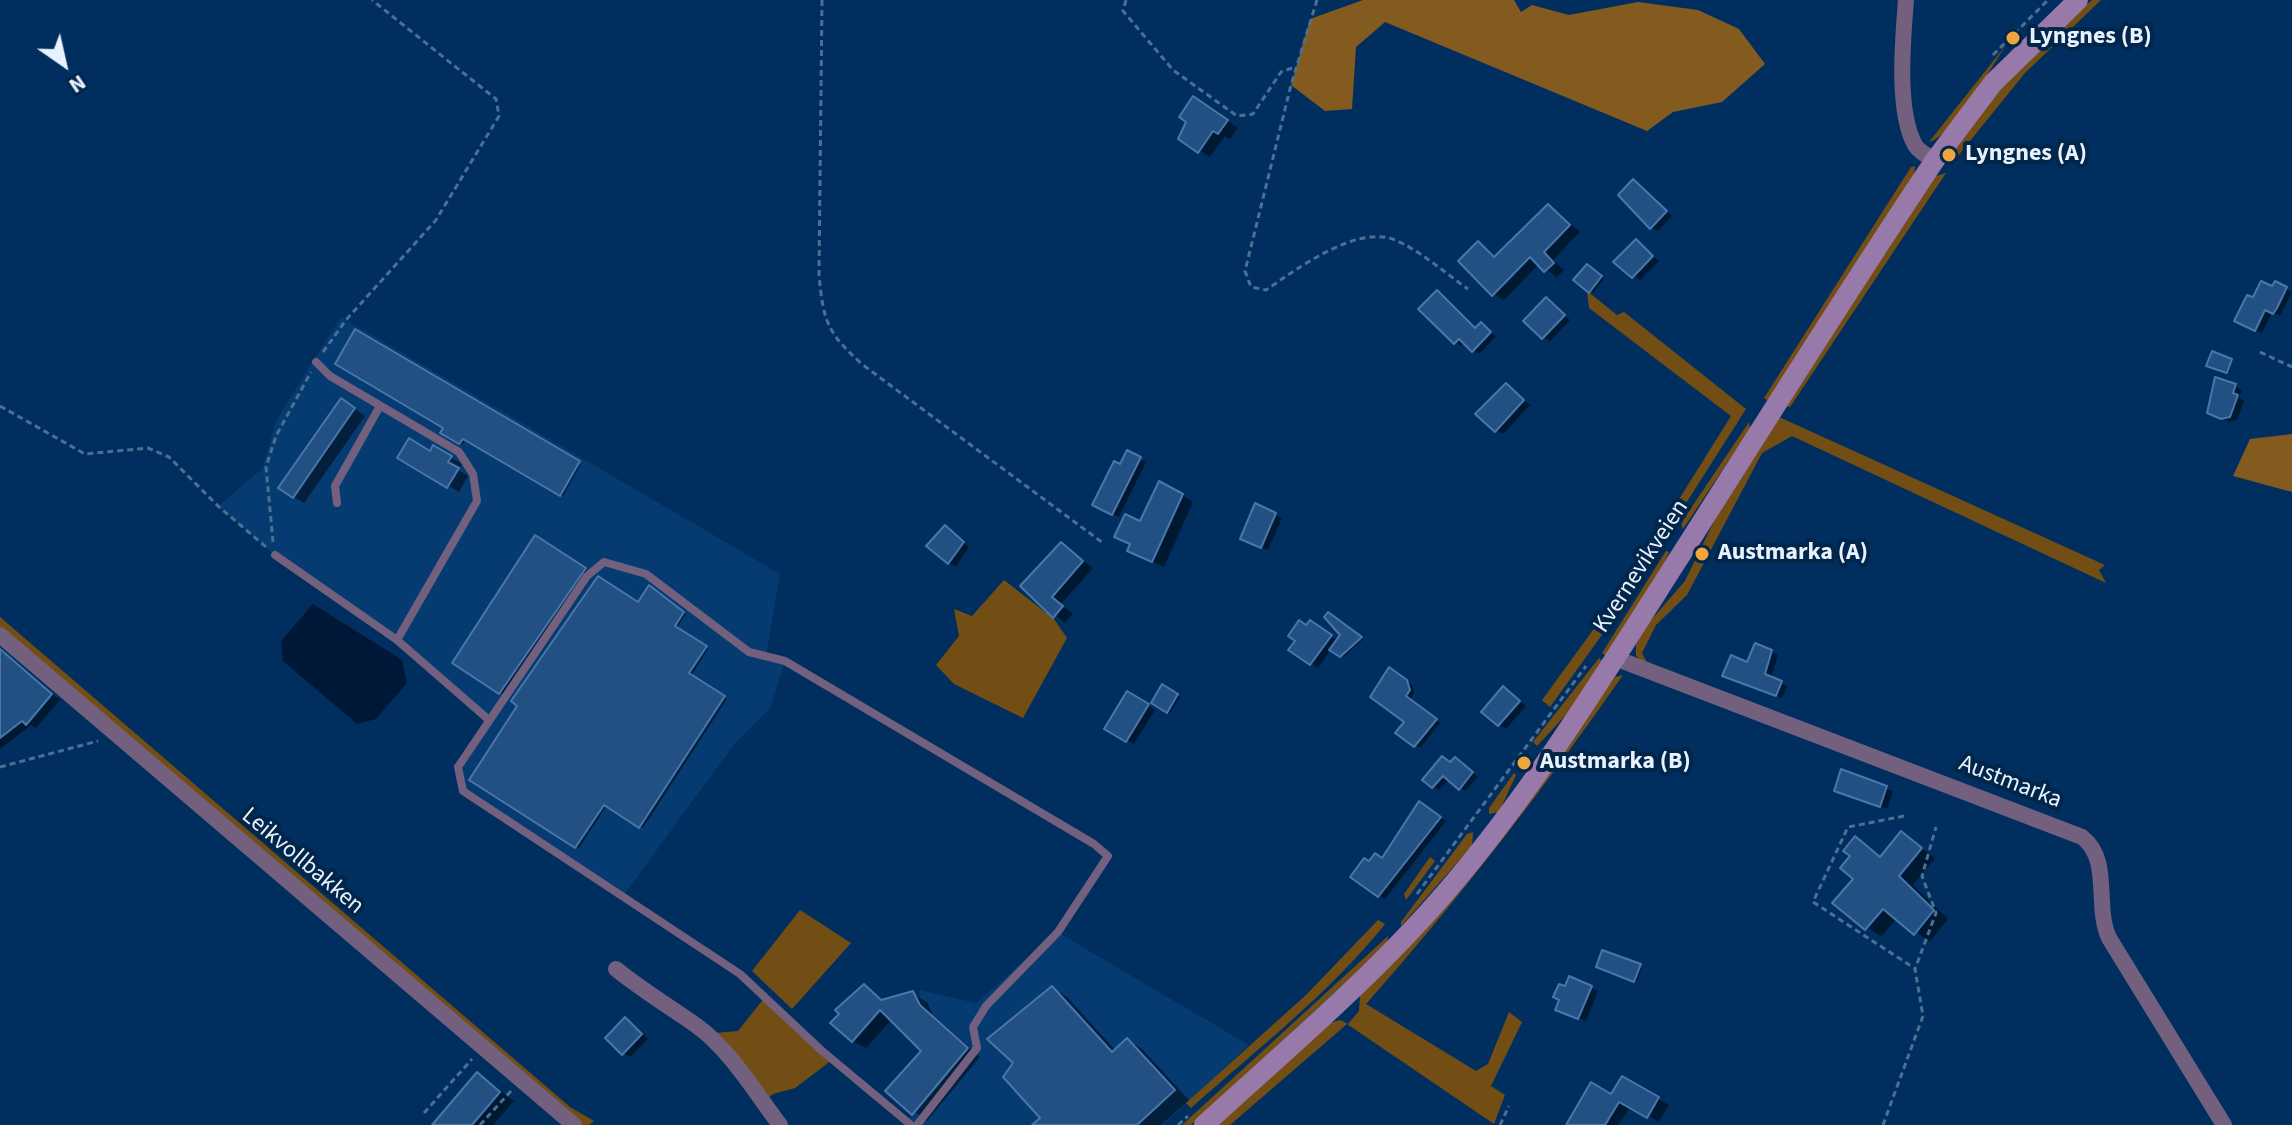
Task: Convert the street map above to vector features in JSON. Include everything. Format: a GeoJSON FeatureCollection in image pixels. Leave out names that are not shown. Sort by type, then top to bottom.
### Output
{"type":"FeatureCollection","features":[{"type":"Feature","properties":{"kind":"main road","name":"Kvernevikveien"},"geometry":{"type":"LineString","coordinates":[[1204,1125],[1336,1008],[1431,909],[1542,769],[1935,160],[1993,83],[2078,0]]}},
{"type":"Feature","properties":{"kind":"street"},"geometry":{"type":"LineString","coordinates":[[1906,0],[1903,49],[1907,118],[1914,144],[1935,160]]}},
{"type":"Feature","properties":{"kind":"street","name":"Leikvollbakken"},"geometry":{"type":"LineString","coordinates":[[0,635],[574,1125]]}},
{"type":"Feature","properties":{"kind":"street","name":"Austmarka"},"geometry":{"type":"LineString","coordinates":[[1615,658],[2086,840],[2098,861],[2106,931],[2224,1125]]}},
{"type":"Feature","properties":{"kind":"street"},"geometry":{"type":"LineString","coordinates":[[616,969],[674,1013],[697,1026],[732,1062],[780,1125]]}},
{"type":"Feature","properties":{"kind":"lane"},"geometry":{"type":"LineString","coordinates":[[316,362],[330,376],[459,452],[473,474],[477,501],[397,640]]}},
{"type":"Feature","properties":{"kind":"lane"},"geometry":{"type":"LineString","coordinates":[[337,503],[335,486],[380,406]]}},
{"type":"Feature","properties":{"kind":"lane"},"geometry":{"type":"LineString","coordinates":[[275,555],[397,640],[489,720]]}},
{"type":"Feature","properties":{"kind":"lane"},"geometry":{"type":"LineString","coordinates":[[604,562],[646,574],[749,652],[785,661],[1088,840],[1108,856],[1058,932],[986,1006],[973,1027],[977,1048],[914,1125],[832,1060],[740,974],[463,791],[458,767],[587,576],[604,562]]}},
{"type":"Feature","properties":{"kind":"path"},"geometry":{"type":"LineString","coordinates":[[275,555],[266,467],[276,436],[316,362],[346,320],[436,220],[499,116],[496,99],[372,0]]}},
{"type":"Feature","properties":{"kind":"path"},"geometry":{"type":"LineString","coordinates":[[822,0],[819,244],[822,315],[841,345],[863,365],[1103,543]]}},
{"type":"Feature","properties":{"kind":"path"},"geometry":{"type":"LineString","coordinates":[[1126,0],[1123,11],[1173,70],[1237,116],[1253,114],[1281,72],[1295,67]]}},
{"type":"Feature","properties":{"kind":"path"},"geometry":{"type":"LineString","coordinates":[[1317,0],[1295,67],[1245,271],[1251,287],[1266,290],[1315,257],[1367,236],[1394,239],[1468,289]]}},
{"type":"Feature","properties":{"kind":"path"},"geometry":{"type":"LineString","coordinates":[[2260,352],[2292,367]]}},
{"type":"Feature","properties":{"kind":"path"},"geometry":{"type":"LineString","coordinates":[[0,406],[85,454],[148,448],[169,457],[218,506],[275,555]]}},
{"type":"Feature","properties":{"kind":"path"},"geometry":{"type":"LineString","coordinates":[[0,767],[117,736]]}},
{"type":"Feature","properties":{"kind":"path"},"geometry":{"type":"LineString","coordinates":[[1409,904],[1472,822],[1515,758]]}},
{"type":"Feature","properties":{"kind":"path"},"geometry":{"type":"LineString","coordinates":[[1904,816],[1848,827],[1813,902],[1915,969]]}},
{"type":"Feature","properties":{"kind":"path"},"geometry":{"type":"LineString","coordinates":[[1883,1125],[1923,1016],[1915,969],[1936,913],[1922,876],[1936,827]]}},
{"type":"Feature","properties":{"kind":"path"},"geometry":{"type":"LineString","coordinates":[[424,1113],[483,1047]]}},
{"type":"Feature","properties":{"kind":"path"},"geometry":{"type":"LineString","coordinates":[[480,1125],[521,1080]]}},
{"type":"Feature","properties":{"kind":"path"},"geometry":{"type":"LineString","coordinates":[[1500,1125],[1509,1106]]}},
{"type":"Feature","properties":{"kind":"shaded area"},"geometry":{"type":"Polygon","coordinates":[[[1363,0],[1514,0],[1521,12],[1532,5],[1569,15],[1638,2],[1698,10],[1739,29],[1765,64],[1722,102],[1673,112],[1647,131],[1385,22],[1356,47],[1352,109],[1325,111],[1291,85],[1310,19],[1363,0]]]}},
{"type":"Feature","properties":{"kind":"shaded area"},"geometry":{"type":"Polygon","coordinates":[[[2092,0],[2101,0],[2025,73],[1953,162],[1950,152],[2019,65],[2092,0]]]}},
{"type":"Feature","properties":{"kind":"shaded area"},"geometry":{"type":"Polygon","coordinates":[[[2006,45],[1959,115],[1929,142],[2006,45]]]}},
{"type":"Feature","properties":{"kind":"shaded area"},"geometry":{"type":"Polygon","coordinates":[[[1915,166],[1914,175],[1768,401],[1764,398],[1911,167],[1915,166]]]}},
{"type":"Feature","properties":{"kind":"shaded area"},"geometry":{"type":"Polygon","coordinates":[[[1946,173],[1790,407],[1785,406],[1933,177],[1946,173]]]}},
{"type":"Feature","properties":{"kind":"shaded area"},"geometry":{"type":"Polygon","coordinates":[[[1587,291],[1617,315],[1624,312],[1746,409],[1604,632],[1550,707],[1542,700],[1623,589],[1731,416],[1589,308],[1587,291]]]}},
{"type":"Feature","properties":{"kind":"shaded area"},"geometry":{"type":"Polygon","coordinates":[[[341,317],[780,574],[766,656],[785,661],[771,707],[735,743],[623,896],[463,791],[458,767],[489,720],[397,640],[275,555],[218,506],[262,469],[276,421],[341,317]]]}},
{"type":"Feature","properties":{"kind":"shaded area"},"geometry":{"type":"Polygon","coordinates":[[[1779,417],[2105,565],[2099,570],[2106,583],[1792,436],[1762,453],[1687,595],[1656,625],[1642,653],[1650,668],[1636,656],[1636,644],[1645,627],[1685,581],[1718,513],[1779,417]]]}},
{"type":"Feature","properties":{"kind":"shaded area"},"geometry":{"type":"Polygon","coordinates":[[[1749,422],[1750,429],[1683,529],[1681,523],[1749,422]]]}},
{"type":"Feature","properties":{"kind":"shaded area"},"geometry":{"type":"Polygon","coordinates":[[[2292,434],[2292,492],[2233,476],[2250,439],[2292,434]]]}},
{"type":"Feature","properties":{"kind":"shaded area"},"geometry":{"type":"Polygon","coordinates":[[[1666,551],[1669,552],[1664,565],[1607,657],[1602,653],[1666,551]]]}},
{"type":"Feature","properties":{"kind":"shaded area"},"geometry":{"type":"Polygon","coordinates":[[[1004,580],[1054,619],[1067,638],[1023,718],[954,684],[936,665],[959,636],[954,609],[972,616],[1004,580]]]}},
{"type":"Feature","properties":{"kind":"shaded area"},"geometry":{"type":"Polygon","coordinates":[[[313,604],[402,660],[407,683],[376,719],[357,724],[283,661],[281,641],[313,604]]]}},
{"type":"Feature","properties":{"kind":"shaded area"},"geometry":{"type":"Polygon","coordinates":[[[0,617],[570,1107],[594,1121],[589,1125],[574,1125],[0,635],[0,617]]]}},
{"type":"Feature","properties":{"kind":"shaded area"},"geometry":{"type":"Polygon","coordinates":[[[1599,658],[1603,662],[1576,704],[1537,746],[1533,742],[1599,658]]]}},
{"type":"Feature","properties":{"kind":"shaded area"},"geometry":{"type":"Polygon","coordinates":[[[1623,675],[1499,843],[1366,1004],[1476,1071],[1488,1064],[1509,1012],[1522,1022],[1491,1086],[1505,1095],[1494,1124],[1347,1024],[1230,1125],[1215,1125],[1330,1023],[1340,1020],[1348,1024],[1359,1011],[1360,996],[1557,761],[1615,677],[1623,675]]]}},
{"type":"Feature","properties":{"kind":"shaded area"},"geometry":{"type":"Polygon","coordinates":[[[1514,773],[1516,775],[1499,812],[1489,814],[1489,808],[1514,773]]]}},
{"type":"Feature","properties":{"kind":"shaded area"},"geometry":{"type":"Polygon","coordinates":[[[1473,832],[1472,846],[1401,926],[1467,834],[1473,832]]]}},
{"type":"Feature","properties":{"kind":"shaded area"},"geometry":{"type":"Polygon","coordinates":[[[1430,857],[1435,861],[1406,900],[1404,894],[1430,857]]]}},
{"type":"Feature","properties":{"kind":"shaded area"},"geometry":{"type":"Polygon","coordinates":[[[800,910],[851,943],[792,1009],[752,971],[800,910]]]}},
{"type":"Feature","properties":{"kind":"shaded area"},"geometry":{"type":"Polygon","coordinates":[[[1378,920],[1385,924],[1317,997],[1191,1108],[1186,1103],[1306,995],[1378,920]]]}},
{"type":"Feature","properties":{"kind":"shaded area"},"geometry":{"type":"Polygon","coordinates":[[[1057,932],[1249,1045],[1163,1125],[911,1125],[906,1122],[971,1049],[921,1004],[919,990],[976,1003],[1057,932]]]}},
{"type":"Feature","properties":{"kind":"shaded area"},"geometry":{"type":"Polygon","coordinates":[[[1388,936],[1387,944],[1191,1125],[1182,1125],[1388,936]]]}},
{"type":"Feature","properties":{"kind":"shaded area"},"geometry":{"type":"Polygon","coordinates":[[[765,997],[832,1060],[795,1088],[773,1094],[763,1102],[704,1034],[738,1031],[765,997]]]}},
{"type":"Feature","properties":{"kind":"building"},"geometry":{"type":"Polygon","coordinates":[[[1193,96],[1228,120],[1218,134],[1213,131],[1198,153],[1178,139],[1186,122],[1179,117],[1193,96]]]}},
{"type":"Feature","properties":{"kind":"building"},"geometry":{"type":"Polygon","coordinates":[[[1633,179],[1667,211],[1650,229],[1618,195],[1633,179]]]}},
{"type":"Feature","properties":{"kind":"building"},"geometry":{"type":"Polygon","coordinates":[[[1548,204],[1570,225],[1544,252],[1554,263],[1544,272],[1530,257],[1492,296],[1458,261],[1478,241],[1494,257],[1548,204]]]}},
{"type":"Feature","properties":{"kind":"building"},"geometry":{"type":"Polygon","coordinates":[[[1636,239],[1653,256],[1632,278],[1613,262],[1636,239]]]}},
{"type":"Feature","properties":{"kind":"building"},"geometry":{"type":"Polygon","coordinates":[[[1587,264],[1602,276],[1589,293],[1573,280],[1587,264]]]}},
{"type":"Feature","properties":{"kind":"building"},"geometry":{"type":"Polygon","coordinates":[[[2261,281],[2272,286],[2275,281],[2287,287],[2273,314],[2265,310],[2255,331],[2234,321],[2247,295],[2253,297],[2261,281]]]}},
{"type":"Feature","properties":{"kind":"building"},"geometry":{"type":"Polygon","coordinates":[[[1437,290],[1475,328],[1481,322],[1491,332],[1472,352],[1459,339],[1454,344],[1418,309],[1437,290]]]}},
{"type":"Feature","properties":{"kind":"building"},"geometry":{"type":"Polygon","coordinates":[[[1546,297],[1565,315],[1542,339],[1523,321],[1546,297]]]}},
{"type":"Feature","properties":{"kind":"building"},"geometry":{"type":"Polygon","coordinates":[[[355,329],[580,461],[560,496],[463,439],[459,444],[440,433],[443,428],[335,364],[355,329]]]}},
{"type":"Feature","properties":{"kind":"building"},"geometry":{"type":"Polygon","coordinates":[[[2212,351],[2232,359],[2227,373],[2206,366],[2212,351]]]}},
{"type":"Feature","properties":{"kind":"building"},"geometry":{"type":"Polygon","coordinates":[[[2215,377],[2236,384],[2233,393],[2238,395],[2230,417],[2221,419],[2207,413],[2215,377]]]}},
{"type":"Feature","properties":{"kind":"building"},"geometry":{"type":"Polygon","coordinates":[[[1506,383],[1524,400],[1495,432],[1475,414],[1506,383]]]}},
{"type":"Feature","properties":{"kind":"building"},"geometry":{"type":"Polygon","coordinates":[[[341,398],[355,408],[293,498],[278,488],[341,398]]]}},
{"type":"Feature","properties":{"kind":"building"},"geometry":{"type":"Polygon","coordinates":[[[409,438],[430,451],[433,445],[452,456],[448,462],[459,468],[447,488],[397,458],[409,438]]]}},
{"type":"Feature","properties":{"kind":"building"},"geometry":{"type":"Polygon","coordinates":[[[1127,450],[1141,457],[1112,515],[1092,505],[1114,461],[1120,464],[1127,450]]]}},
{"type":"Feature","properties":{"kind":"building"},"geometry":{"type":"Polygon","coordinates":[[[1159,481],[1183,494],[1152,562],[1127,551],[1130,544],[1114,537],[1125,514],[1140,521],[1159,481]]]}},
{"type":"Feature","properties":{"kind":"building"},"geometry":{"type":"Polygon","coordinates":[[[1255,503],[1276,513],[1261,548],[1240,539],[1255,503]]]}},
{"type":"Feature","properties":{"kind":"building"},"geometry":{"type":"Polygon","coordinates":[[[945,525],[964,542],[948,564],[926,546],[945,525]]]}},
{"type":"Feature","properties":{"kind":"building"},"geometry":{"type":"Polygon","coordinates":[[[535,535],[586,568],[499,694],[452,663],[535,535]]]}},
{"type":"Feature","properties":{"kind":"building"},"geometry":{"type":"Polygon","coordinates":[[[1061,542],[1083,561],[1052,597],[1063,606],[1053,618],[1020,586],[1061,542]]]}},
{"type":"Feature","properties":{"kind":"building"},"geometry":{"type":"Polygon","coordinates":[[[598,576],[638,602],[649,585],[684,612],[675,626],[707,646],[689,673],[725,696],[639,828],[604,805],[575,848],[469,780],[517,706],[511,701],[598,576]]]}},
{"type":"Feature","properties":{"kind":"building"},"geometry":{"type":"Polygon","coordinates":[[[1328,612],[1362,637],[1340,657],[1329,650],[1340,635],[1324,617],[1328,612]]]}},
{"type":"Feature","properties":{"kind":"building"},"geometry":{"type":"Polygon","coordinates":[[[1299,620],[1306,625],[1310,620],[1332,635],[1310,665],[1288,650],[1295,641],[1288,636],[1299,620]]]}},
{"type":"Feature","properties":{"kind":"building"},"geometry":{"type":"Polygon","coordinates":[[[1755,643],[1772,650],[1765,674],[1782,681],[1776,696],[1722,676],[1731,655],[1747,662],[1755,643]]]}},
{"type":"Feature","properties":{"kind":"building"},"geometry":{"type":"Polygon","coordinates":[[[0,649],[52,694],[26,725],[22,721],[0,738],[0,649]]]}},
{"type":"Feature","properties":{"kind":"building"},"geometry":{"type":"Polygon","coordinates":[[[1389,667],[1407,680],[1410,690],[1406,696],[1437,719],[1414,747],[1395,733],[1404,722],[1370,697],[1389,667]]]}},
{"type":"Feature","properties":{"kind":"building"},"geometry":{"type":"Polygon","coordinates":[[[1162,684],[1178,694],[1167,713],[1151,703],[1162,684]]]}},
{"type":"Feature","properties":{"kind":"building"},"geometry":{"type":"Polygon","coordinates":[[[1503,686],[1520,701],[1498,726],[1481,712],[1503,686]]]}},
{"type":"Feature","properties":{"kind":"building"},"geometry":{"type":"Polygon","coordinates":[[[1127,691],[1149,704],[1126,742],[1104,729],[1127,691]]]}},
{"type":"Feature","properties":{"kind":"building"},"geometry":{"type":"Polygon","coordinates":[[[1442,756],[1450,762],[1455,757],[1473,772],[1459,790],[1443,776],[1432,788],[1422,780],[1442,756]]]}},
{"type":"Feature","properties":{"kind":"building"},"geometry":{"type":"Polygon","coordinates":[[[1841,769],[1887,786],[1880,807],[1834,791],[1841,769]]]}},
{"type":"Feature","properties":{"kind":"building"},"geometry":{"type":"Polygon","coordinates":[[[1419,801],[1441,817],[1378,897],[1350,877],[1364,858],[1369,861],[1375,853],[1382,858],[1419,801]]]}},
{"type":"Feature","properties":{"kind":"building"},"geometry":{"type":"Polygon","coordinates":[[[1901,831],[1922,848],[1899,876],[1934,910],[1914,935],[1883,909],[1865,930],[1832,903],[1853,879],[1840,868],[1850,856],[1843,851],[1855,836],[1880,857],[1901,831]]]}},
{"type":"Feature","properties":{"kind":"building"},"geometry":{"type":"Polygon","coordinates":[[[1602,950],[1641,964],[1634,982],[1596,967],[1602,950]]]}},
{"type":"Feature","properties":{"kind":"building"},"geometry":{"type":"Polygon","coordinates":[[[1569,976],[1592,986],[1578,1019],[1555,1010],[1559,1000],[1553,997],[1559,984],[1565,986],[1569,976]]]}},
{"type":"Feature","properties":{"kind":"building"},"geometry":{"type":"Polygon","coordinates":[[[864,984],[881,1000],[913,991],[920,1005],[968,1048],[912,1115],[885,1091],[921,1051],[880,1010],[852,1042],[830,1023],[839,1014],[835,1010],[864,984]]]}},
{"type":"Feature","properties":{"kind":"building"},"geometry":{"type":"Polygon","coordinates":[[[1052,986],[1112,1052],[1127,1038],[1175,1090],[1137,1125],[1032,1125],[1040,1118],[1003,1077],[1013,1063],[987,1039],[1052,986]]]}},
{"type":"Feature","properties":{"kind":"building"},"geometry":{"type":"Polygon","coordinates":[[[625,1017],[642,1034],[622,1055],[605,1038],[625,1017]]]}},
{"type":"Feature","properties":{"kind":"building"},"geometry":{"type":"Polygon","coordinates":[[[477,1072],[500,1092],[472,1125],[432,1125],[477,1072]]]}},
{"type":"Feature","properties":{"kind":"building"},"geometry":{"type":"Polygon","coordinates":[[[1622,1076],[1659,1097],[1647,1118],[1619,1102],[1605,1125],[1566,1125],[1591,1082],[1611,1094],[1622,1076]]]}},
{"type":"Feature","properties":{"kind":"place","name":"Lyngnes (B)"},"geometry":{"type":"Point","coordinates":[2013,38]}},
{"type":"Feature","properties":{"kind":"place","name":"Lyngnes (A)"},"geometry":{"type":"Point","coordinates":[1949,155]}},
{"type":"Feature","properties":{"kind":"place","name":"Austmarka (A)"},"geometry":{"type":"Point","coordinates":[1702,554]}},
{"type":"Feature","properties":{"kind":"place","name":"Austmarka (B)"},"geometry":{"type":"Point","coordinates":[1524,763]}}]}
